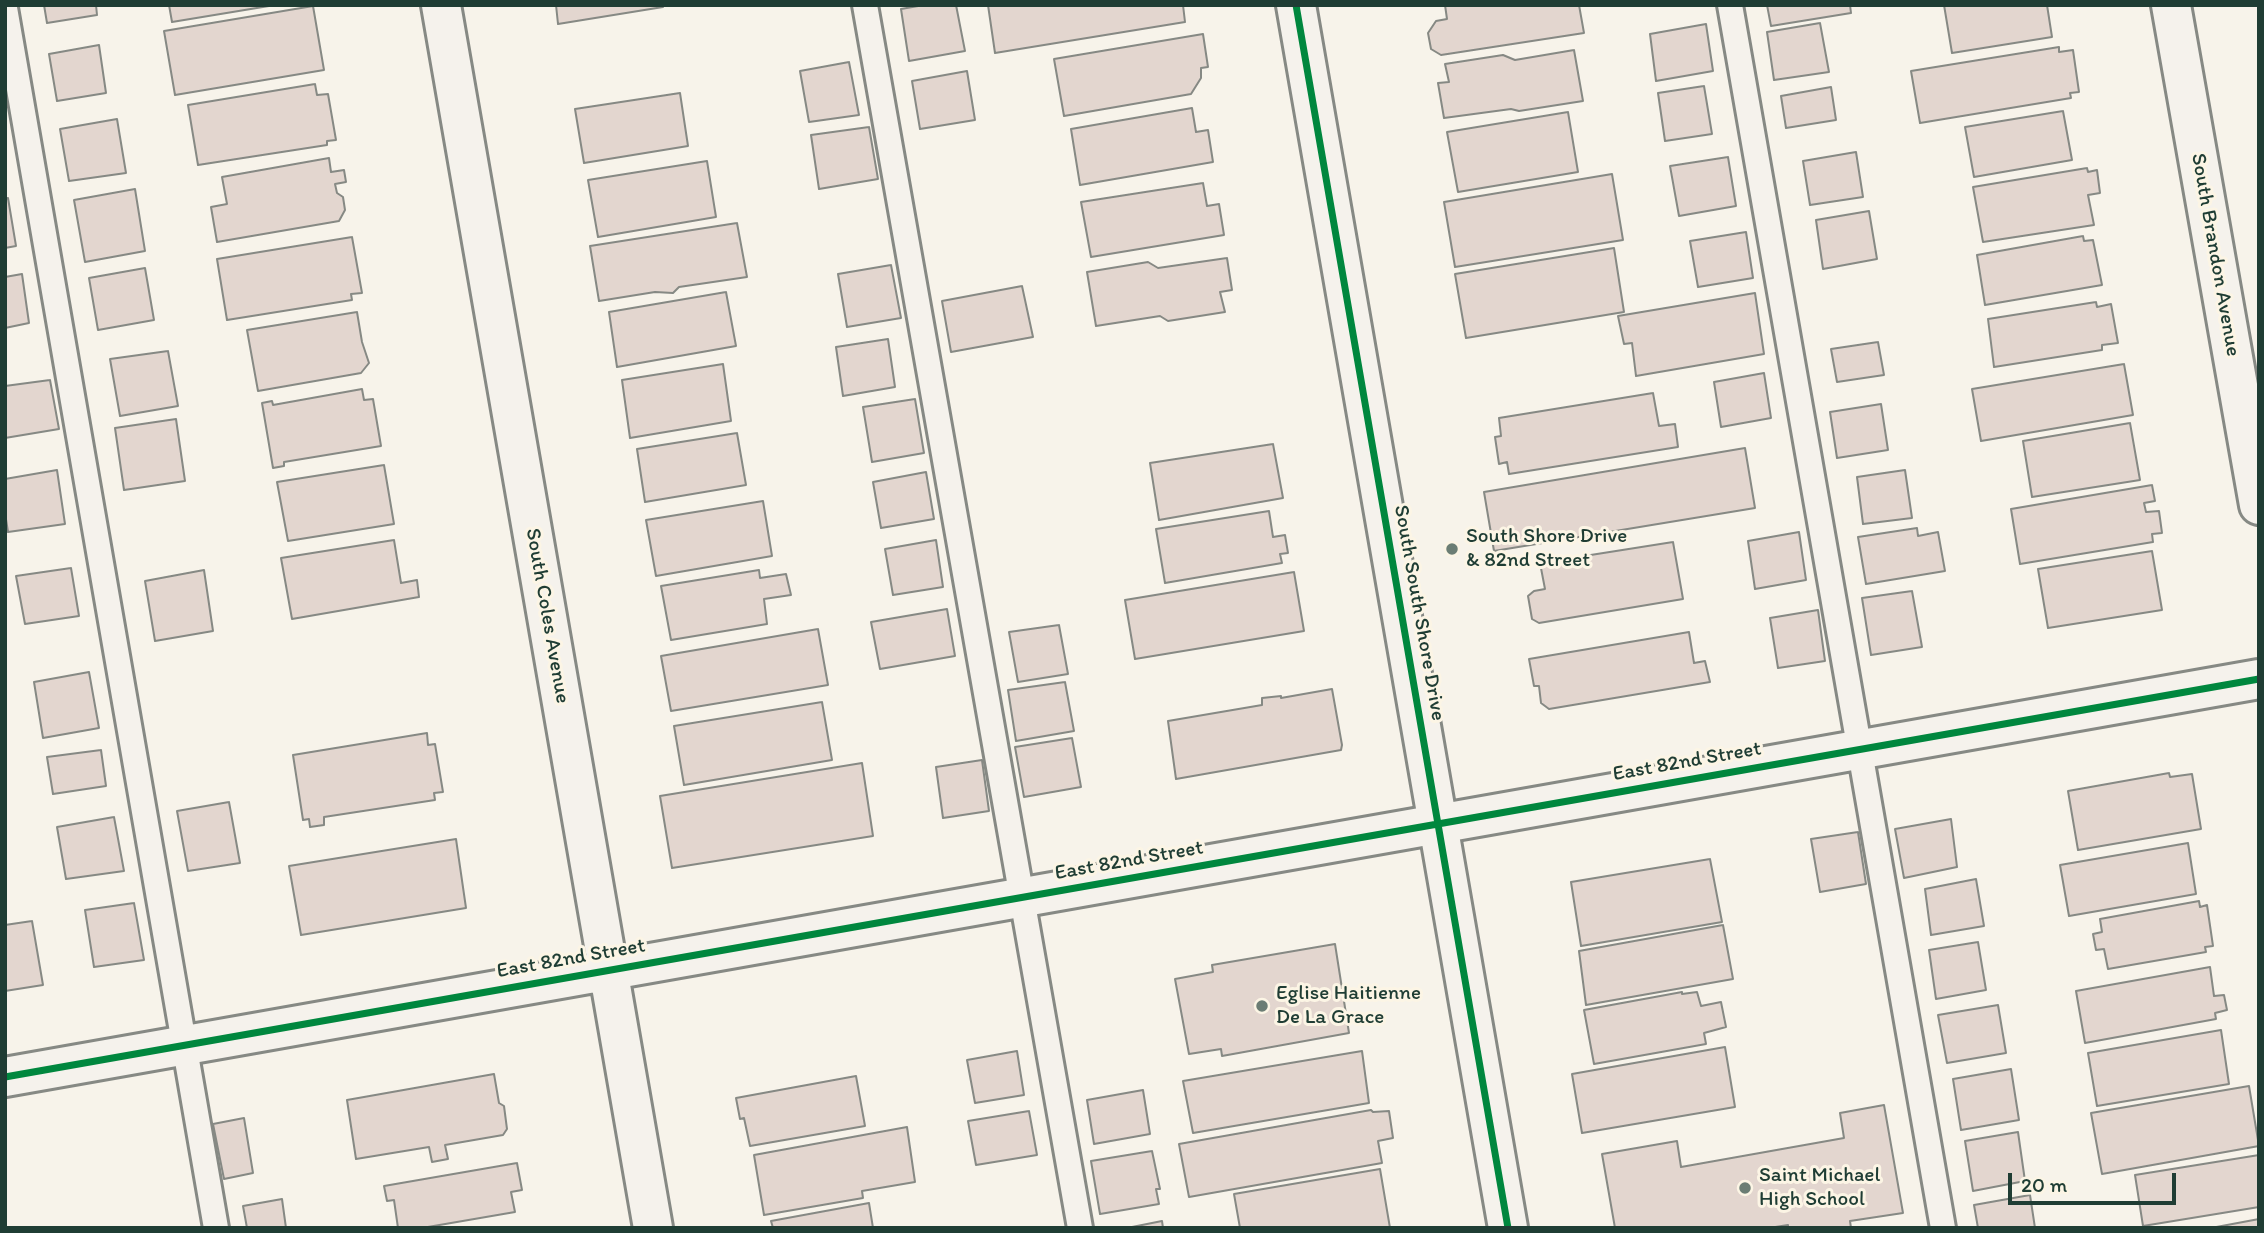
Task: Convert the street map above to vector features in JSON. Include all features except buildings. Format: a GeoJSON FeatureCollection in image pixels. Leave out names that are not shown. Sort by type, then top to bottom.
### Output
{"type":"FeatureCollection","features":[{"type":"Feature","properties":{"kind":"street","name":"South Coles Avenue"},"geometry":{"type":"LineString","coordinates":[[441,5],[653,1228]]}},
{"type":"Feature","properties":{"kind":"street","name":"South South Shore Drive"},"geometry":{"type":"LineString","coordinates":[[1296,5],[1508,1228]]}},
{"type":"Feature","properties":{"kind":"street","name":"South Brandon Avenue"},"geometry":{"type":"LineString","coordinates":[[2171,5],[2259,505]]}},
{"type":"Feature","properties":{"kind":"street","name":"East 82nd Street"},"geometry":{"type":"LineString","coordinates":[[5,1077],[2259,679]]}},
{"type":"Feature","properties":{"kind":"lane"},"geometry":{"type":"LineString","coordinates":[[865,5],[1080,1228]]}},
{"type":"Feature","properties":{"kind":"lane"},"geometry":{"type":"LineString","coordinates":[[1730,5],[1943,1228]]}},
{"type":"Feature","properties":{"kind":"lane"},"geometry":{"type":"LineString","coordinates":[[5,8],[216,1228]]}},
{"type":"Feature","properties":{"kind":"cycle path"},"geometry":{"type":"LineString","coordinates":[[1296,5],[1508,1228]]}},
{"type":"Feature","properties":{"kind":"cycle path"},"geometry":{"type":"LineString","coordinates":[[5,1077],[2259,679]]}},
{"type":"Feature","properties":{"kind":"place","name":"South Shore Drive & 82nd Street"},"geometry":{"type":"Point","coordinates":[1452,549]}},
{"type":"Feature","properties":{"kind":"place","name":"Eglise Haitienne De La Grace"},"geometry":{"type":"Point","coordinates":[1262,1006]}},
{"type":"Feature","properties":{"kind":"place","name":"Saint Michael High School"},"geometry":{"type":"Point","coordinates":[1745,1188]}}]}
